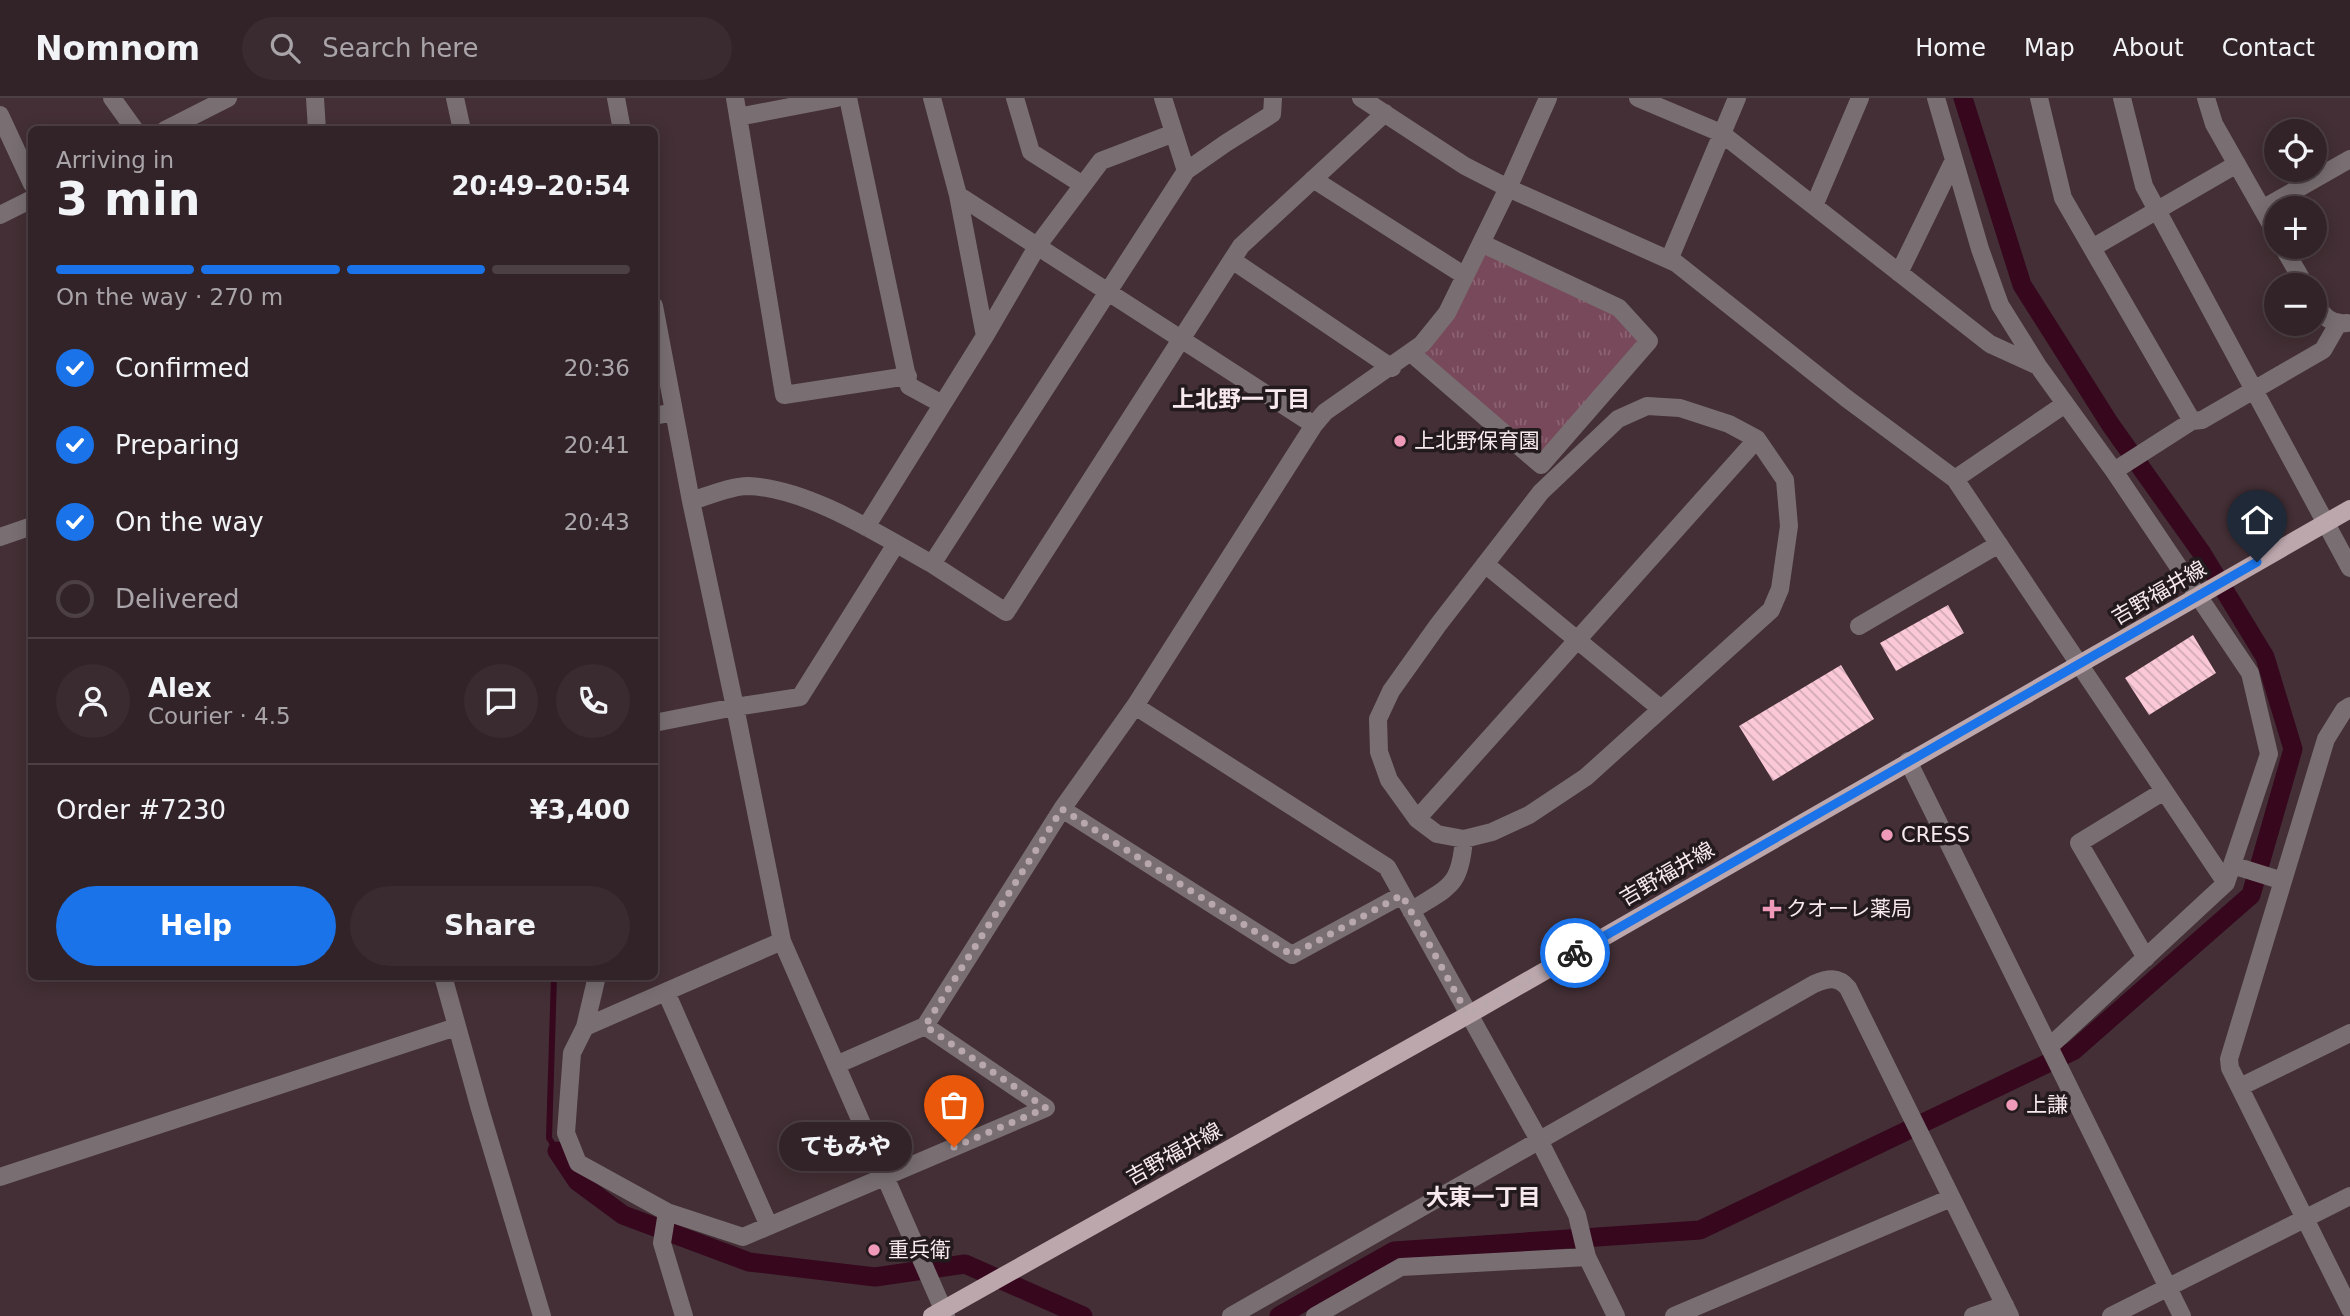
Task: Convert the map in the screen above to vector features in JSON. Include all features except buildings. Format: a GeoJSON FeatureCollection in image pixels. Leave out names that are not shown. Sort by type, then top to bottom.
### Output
{"type":"FeatureCollection","features":[{"type":"Feature","properties":{"kind":"main road","name":"吉野福井線"},"geometry":{"type":"LineString","coordinates":[[940,1314],[1468,1015],[2350,509]]}},
{"type":"Feature","properties":{"kind":"street"},"geometry":{"type":"LineString","coordinates":[[112,98],[132,126]]}},
{"type":"Feature","properties":{"kind":"street"},"geometry":{"type":"LineString","coordinates":[[173,126],[228,98]]}},
{"type":"Feature","properties":{"kind":"street"},"geometry":{"type":"LineString","coordinates":[[315,98],[317,126]]}},
{"type":"Feature","properties":{"kind":"street"},"geometry":{"type":"LineString","coordinates":[[455,98],[461,126]]}},
{"type":"Feature","properties":{"kind":"street"},"geometry":{"type":"LineString","coordinates":[[616,98],[621,126]]}},
{"type":"Feature","properties":{"kind":"street"},"geometry":{"type":"LineString","coordinates":[[734,98],[784,395],[908,376]]}},
{"type":"Feature","properties":{"kind":"street"},"geometry":{"type":"LineString","coordinates":[[738,117],[837,98]]}},
{"type":"Feature","properties":{"kind":"street"},"geometry":{"type":"LineString","coordinates":[[848,98],[909,386],[943,404]]}},
{"type":"Feature","properties":{"kind":"street"},"geometry":{"type":"LineString","coordinates":[[932,98],[958,195],[985,336]]}},
{"type":"Feature","properties":{"kind":"street"},"geometry":{"type":"LineString","coordinates":[[1016,98],[1031,152],[1083,185]]}},
{"type":"Feature","properties":{"kind":"street"},"geometry":{"type":"LineString","coordinates":[[1163,98],[1186,171]]}},
{"type":"Feature","properties":{"kind":"street"},"geometry":{"type":"LineString","coordinates":[[932,564],[1186,171],[1272,114],[1273,98]]}},
{"type":"Feature","properties":{"kind":"street"},"geometry":{"type":"LineString","coordinates":[[1362,98],[1465,166],[1676,263],[1846,398],[1955,479],[2226,883]]}},
{"type":"Feature","properties":{"kind":"street"},"geometry":{"type":"LineString","coordinates":[[836,1065],[925,1026],[1062,809],[1135,706],[1314,425],[1325,412],[1392,368],[1422,344],[1447,313],[1548,98]]}},
{"type":"Feature","properties":{"kind":"street"},"geometry":{"type":"LineString","coordinates":[[1638,98],[1721,133],[1990,344],[2038,366]]}},
{"type":"Feature","properties":{"kind":"street"},"geometry":{"type":"LineString","coordinates":[[1669,260],[1737,98]]}},
{"type":"Feature","properties":{"kind":"street"},"geometry":{"type":"LineString","coordinates":[[1814,206],[1860,98]]}},
{"type":"Feature","properties":{"kind":"street"},"geometry":{"type":"LineString","coordinates":[[1936,98],[1980,249],[2000,305],[2038,366],[2250,673],[2269,754],[2226,883],[2050,1049]]}},
{"type":"Feature","properties":{"kind":"street"},"geometry":{"type":"LineString","coordinates":[[2039,98],[2063,198],[2192,421]]}},
{"type":"Feature","properties":{"kind":"street"},"geometry":{"type":"LineString","coordinates":[[2122,98],[2144,186],[2350,568]]}},
{"type":"Feature","properties":{"kind":"street"},"geometry":{"type":"LineString","coordinates":[[2206,98],[2214,124],[2264,212]]}},
{"type":"Feature","properties":{"kind":"street"},"geometry":{"type":"LineString","coordinates":[[691,501],[746,486],[790,492],[866,527],[932,564],[1006,612],[1241,246],[1385,113]]}},
{"type":"Feature","properties":{"kind":"street"},"geometry":{"type":"LineString","coordinates":[[0,115],[28,175]]}},
{"type":"Feature","properties":{"kind":"street"},"geometry":{"type":"LineString","coordinates":[[866,527],[985,336],[1038,245],[1101,161],[1174,132]]}},
{"type":"Feature","properties":{"kind":"street"},"geometry":{"type":"LineString","coordinates":[[2262,209],[2350,159]]}},
{"type":"Feature","properties":{"kind":"street"},"geometry":{"type":"LineString","coordinates":[[1899,273],[1954,160]]}},
{"type":"Feature","properties":{"kind":"street"},"geometry":{"type":"LineString","coordinates":[[2092,248],[2237,164]]}},
{"type":"Feature","properties":{"kind":"street"},"geometry":{"type":"LineString","coordinates":[[1313,179],[1465,276]]}},
{"type":"Feature","properties":{"kind":"street"},"geometry":{"type":"LineString","coordinates":[[958,195],[1314,425]]}},
{"type":"Feature","properties":{"kind":"street"},"geometry":{"type":"LineString","coordinates":[[0,215],[28,201]]}},
{"type":"Feature","properties":{"kind":"street"},"geometry":{"type":"LineString","coordinates":[[1411,353],[1541,465],[1649,341],[1619,308],[1481,243]]}},
{"type":"Feature","properties":{"kind":"street"},"geometry":{"type":"LineString","coordinates":[[1232,260],[1392,368]]}},
{"type":"Feature","properties":{"kind":"street"},"geometry":{"type":"LineString","coordinates":[[2113,471],[2192,421],[2202,421],[2323,350],[2344,323],[2327,318]]}},
{"type":"Feature","properties":{"kind":"street"},"geometry":{"type":"LineString","coordinates":[[658,327],[782,941],[884,1176],[940,1314]]}},
{"type":"Feature","properties":{"kind":"street"},"geometry":{"type":"LineString","coordinates":[[1955,479],[2065,404]]}},
{"type":"Feature","properties":{"kind":"street"},"geometry":{"type":"LineString","coordinates":[[1647,406],[1680,408],[1729,424],[1757,439],[1785,480],[1789,526],[1780,589],[1771,610],[1586,777],[1540,807],[1492,832],[1464,839],[1437,834],[1417,819],[1389,780],[1379,752],[1378,719],[1391,691],[1485,564],[1541,492],[1618,419],[1647,406]]}},
{"type":"Feature","properties":{"kind":"street"},"geometry":{"type":"LineString","coordinates":[[658,415],[674,412]]}},
{"type":"Feature","properties":{"kind":"street"},"geometry":{"type":"LineString","coordinates":[[1417,819],[1757,439]]}},
{"type":"Feature","properties":{"kind":"street"},"geometry":{"type":"LineString","coordinates":[[0,537],[28,527]]}},
{"type":"Feature","properties":{"kind":"street"},"geometry":{"type":"LineString","coordinates":[[658,722],[800,697],[896,544]]}},
{"type":"Feature","properties":{"kind":"street"},"geometry":{"type":"LineString","coordinates":[[1859,626],[1999,544]]}},
{"type":"Feature","properties":{"kind":"street"},"geometry":{"type":"LineString","coordinates":[[1485,564],[1661,709]]}},
{"type":"Feature","properties":{"kind":"street"},"geometry":{"type":"LineString","coordinates":[[1135,706],[1387,867],[1539,1140],[1577,1214],[1587,1257],[1616,1316]]}},
{"type":"Feature","properties":{"kind":"street"},"geometry":{"type":"LineString","coordinates":[[2348,712],[2326,739],[2229,1059],[2240,1087],[2350,1309]]}},
{"type":"Feature","properties":{"kind":"street"},"geometry":{"type":"LineString","coordinates":[[1908,761],[2182,1316]]}},
{"type":"Feature","properties":{"kind":"street"},"geometry":{"type":"LineString","coordinates":[[2146,958],[2078,843],[2164,792]]}},
{"type":"Feature","properties":{"kind":"street"},"geometry":{"type":"LineString","coordinates":[[1062,809],[1292,955],[1453,884],[1462,864],[1464,839]]}},
{"type":"Feature","properties":{"kind":"street"},"geometry":{"type":"LineString","coordinates":[[2232,865],[2283,881]]}},
{"type":"Feature","properties":{"kind":"street"},"geometry":{"type":"LineString","coordinates":[[585,1027],[782,941]]}},
{"type":"Feature","properties":{"kind":"street"},"geometry":{"type":"LineString","coordinates":[[1231,1316],[1802,990],[1833,978],[1842,980],[1848,988],[2008,1311],[1973,1316]]}},
{"type":"Feature","properties":{"kind":"street"},"geometry":{"type":"LineString","coordinates":[[444,980],[542,1316]]}},
{"type":"Feature","properties":{"kind":"street"},"geometry":{"type":"LineString","coordinates":[[596,980],[585,1027],[572,1053],[566,1133],[578,1163],[667,1212],[743,1237],[1046,1108],[925,1026]]}},
{"type":"Feature","properties":{"kind":"street"},"geometry":{"type":"LineString","coordinates":[[666,992],[769,1226]]}},
{"type":"Feature","properties":{"kind":"street"},"geometry":{"type":"LineString","coordinates":[[0,1177],[456,1027]]}},
{"type":"Feature","properties":{"kind":"street"},"geometry":{"type":"LineString","coordinates":[[2240,1087],[2350,1033]]}},
{"type":"Feature","properties":{"kind":"street"},"geometry":{"type":"LineString","coordinates":[[2111,1316],[2350,1196]]}},
{"type":"Feature","properties":{"kind":"street"},"geometry":{"type":"LineString","coordinates":[[1674,1316],[1951,1198]]}},
{"type":"Feature","properties":{"kind":"street"},"geometry":{"type":"LineString","coordinates":[[667,1212],[662,1243],[684,1316]]}},
{"type":"Feature","properties":{"kind":"street"},"geometry":{"type":"LineString","coordinates":[[1315,1316],[1401,1267],[1587,1257]]}},
{"type":"Feature","properties":{"kind":"green space"},"geometry":{"type":"Polygon","coordinates":[[[1481,243],[1610,304],[1649,341],[1535,460],[1411,353],[1481,243]]]}},
{"type":"Feature","properties":{"kind":"waterway"},"geometry":{"type":"LineString","coordinates":[[1279,1316],[1394,1251],[1700,1230],[2073,1051],[2251,895],[2293,749],[2265,657],[2201,552],[2110,424],[2022,285],[1963,98]]}},
{"type":"Feature","properties":{"kind":"waterway"},"geometry":{"type":"LineString","coordinates":[[554,980],[549,1138],[557,1151]]}},
{"type":"Feature","properties":{"kind":"waterway"},"geometry":{"type":"LineString","coordinates":[[557,1151],[577,1181],[623,1215],[749,1262],[875,1277],[965,1264],[1083,1316]]}},
{"type":"Feature","properties":{"kind":"way so far"},"geometry":{"type":"LineString","coordinates":[[954,1147],[1046,1108],[925,1026],[1062,809],[1292,955],[1402,895],[1468,1015],[1575,953]]}},
{"type":"Feature","properties":{"kind":"place","name":"上北野保育園"},"geometry":{"type":"Point","coordinates":[1400,441]}},
{"type":"Feature","properties":{"kind":"place","name":"CRESS"},"geometry":{"type":"Point","coordinates":[1887,835]}},
{"type":"Feature","properties":{"kind":"place","name":"クオーレ薬局"},"geometry":{"type":"Point","coordinates":[1772,909]}},
{"type":"Feature","properties":{"kind":"place","name":"上謙"},"geometry":{"type":"Point","coordinates":[2012,1105]}},
{"type":"Feature","properties":{"kind":"place","name":"てもみや"},"geometry":{"type":"Point","coordinates":[954,1147]}},
{"type":"Feature","properties":{"kind":"place","name":"重兵衛"},"geometry":{"type":"Point","coordinates":[874,1250]}},
{"type":"Feature","properties":{"kind":"district","name":"上北野一丁目"},"geometry":{"type":"Point","coordinates":[1241,399]}},
{"type":"Feature","properties":{"kind":"district","name":"大東一丁目"},"geometry":{"type":"Point","coordinates":[1483,1197]}},
{"type":"Feature","properties":{"kind":"route"},"geometry":{"type":"LineString","coordinates":[[1575,953],[2257,562]]}}]}
